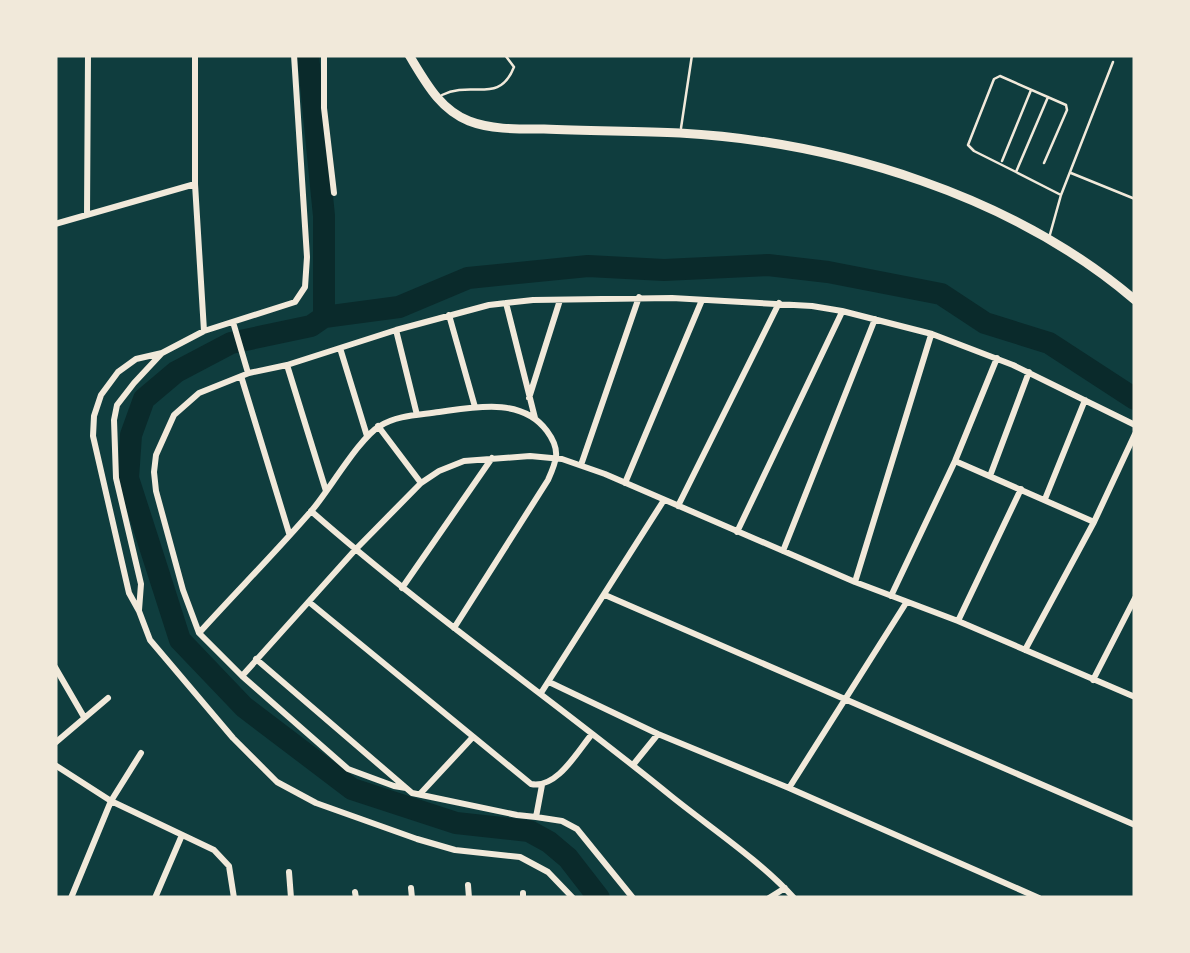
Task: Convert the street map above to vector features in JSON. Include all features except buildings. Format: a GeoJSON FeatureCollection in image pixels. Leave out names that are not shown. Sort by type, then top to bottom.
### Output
{"type":"FeatureCollection","features":[{"type":"Feature","properties":{"kind":"main road"},"geometry":{"type":"LineString","coordinates":[[414,56],[436,98],[470,121],[492,126],[747,139],[858,160],[900,174],[1049,240],[1087,262],[1135,300]]}},
{"type":"Feature","properties":{"kind":"street"},"geometry":{"type":"LineString","coordinates":[[87,216],[88,55]]}},
{"type":"Feature","properties":{"kind":"street"},"geometry":{"type":"LineString","coordinates":[[195,55],[195,184],[204,331]]}},
{"type":"Feature","properties":{"kind":"street"},"geometry":{"type":"LineString","coordinates":[[294,55],[307,257],[301,296],[287,306],[204,331],[162,353],[136,359],[118,372],[101,395],[94,416],[93,436],[126,584],[150,640],[276,782],[316,803],[417,840],[455,850],[520,857],[557,880],[573,898]]}},
{"type":"Feature","properties":{"kind":"street"},"geometry":{"type":"LineString","coordinates":[[324,55],[324,108],[334,193]]}},
{"type":"Feature","properties":{"kind":"street"},"geometry":{"type":"LineString","coordinates":[[55,224],[195,184]]}},
{"type":"Feature","properties":{"kind":"street"},"geometry":{"type":"LineString","coordinates":[[581,466],[638,297]]}},
{"type":"Feature","properties":{"kind":"street"},"geometry":{"type":"LineString","coordinates":[[406,788],[348,769],[199,634],[156,492],[154,472],[156,455],[174,415],[199,393],[245,375],[449,315],[506,303],[638,297],[779,303],[875,319],[932,334],[996,358],[1135,425]]}},
{"type":"Feature","properties":{"kind":"street"},"geometry":{"type":"LineString","coordinates":[[529,400],[560,300]]}},
{"type":"Feature","properties":{"kind":"street"},"geometry":{"type":"LineString","coordinates":[[625,482],[702,300]]}},
{"type":"Feature","properties":{"kind":"street"},"geometry":{"type":"LineString","coordinates":[[454,628],[558,458],[550,436],[535,418],[506,303]]}},
{"type":"Feature","properties":{"kind":"street"},"geometry":{"type":"LineString","coordinates":[[678,506],[779,303]]}},
{"type":"Feature","properties":{"kind":"street"},"geometry":{"type":"LineString","coordinates":[[738,532],[842,311]]}},
{"type":"Feature","properties":{"kind":"street"},"geometry":{"type":"LineString","coordinates":[[449,315],[475,407]]}},
{"type":"Feature","properties":{"kind":"street"},"geometry":{"type":"LineString","coordinates":[[783,551],[875,319]]}},
{"type":"Feature","properties":{"kind":"street"},"geometry":{"type":"LineString","coordinates":[[233,322],[289,534]]}},
{"type":"Feature","properties":{"kind":"street"},"geometry":{"type":"LineString","coordinates":[[396,330],[417,415]]}},
{"type":"Feature","properties":{"kind":"street"},"geometry":{"type":"LineString","coordinates":[[855,582],[932,334]]}},
{"type":"Feature","properties":{"kind":"street"},"geometry":{"type":"LineString","coordinates":[[340,348],[367,437]]}},
{"type":"Feature","properties":{"kind":"street"},"geometry":{"type":"LineString","coordinates":[[139,612],[141,584],[116,478],[114,420],[117,406],[162,353]]}},
{"type":"Feature","properties":{"kind":"street"},"geometry":{"type":"LineString","coordinates":[[891,596],[955,462],[996,358]]}},
{"type":"Feature","properties":{"kind":"street"},"geometry":{"type":"LineString","coordinates":[[287,364],[326,492]]}},
{"type":"Feature","properties":{"kind":"street"},"geometry":{"type":"LineString","coordinates":[[990,476],[1029,372]]}},
{"type":"Feature","properties":{"kind":"street"},"geometry":{"type":"LineString","coordinates":[[1044,499],[1086,400]]}},
{"type":"Feature","properties":{"kind":"street"},"geometry":{"type":"LineString","coordinates":[[199,634],[311,511],[378,426],[417,415],[475,407],[504,408],[535,418]]}},
{"type":"Feature","properties":{"kind":"street"},"geometry":{"type":"LineString","coordinates":[[378,426],[420,482]]}},
{"type":"Feature","properties":{"kind":"street"},"geometry":{"type":"LineString","coordinates":[[1025,650],[1094,522],[1135,434]]}},
{"type":"Feature","properties":{"kind":"street"},"geometry":{"type":"LineString","coordinates":[[242,676],[420,482],[453,464],[530,456],[558,458],[625,482],[1135,697]]}},
{"type":"Feature","properties":{"kind":"street"},"geometry":{"type":"LineString","coordinates":[[402,588],[492,458]]}},
{"type":"Feature","properties":{"kind":"street"},"geometry":{"type":"LineString","coordinates":[[955,462],[1094,522]]}},
{"type":"Feature","properties":{"kind":"street"},"geometry":{"type":"LineString","coordinates":[[958,621],[1021,489]]}},
{"type":"Feature","properties":{"kind":"street"},"geometry":{"type":"LineString","coordinates":[[541,693],[664,500]]}},
{"type":"Feature","properties":{"kind":"street"},"geometry":{"type":"LineString","coordinates":[[311,511],[402,588],[756,862],[794,898]]}},
{"type":"Feature","properties":{"kind":"street"},"geometry":{"type":"LineString","coordinates":[[606,595],[1135,825]]}},
{"type":"Feature","properties":{"kind":"street"},"geometry":{"type":"LineString","coordinates":[[1093,680],[1135,598]]}},
{"type":"Feature","properties":{"kind":"street"},"geometry":{"type":"LineString","coordinates":[[309,602],[525,780],[542,785],[558,774],[592,734]]}},
{"type":"Feature","properties":{"kind":"street"},"geometry":{"type":"LineString","coordinates":[[790,788],[906,602]]}},
{"type":"Feature","properties":{"kind":"street"},"geometry":{"type":"LineString","coordinates":[[256,659],[419,795],[562,822],[578,829],[633,898]]}},
{"type":"Feature","properties":{"kind":"street"},"geometry":{"type":"LineString","coordinates":[[55,667],[84,717]]}},
{"type":"Feature","properties":{"kind":"street"},"geometry":{"type":"LineString","coordinates":[[549,682],[658,734],[1039,898]]}},
{"type":"Feature","properties":{"kind":"street"},"geometry":{"type":"LineString","coordinates":[[55,742],[108,698]]}},
{"type":"Feature","properties":{"kind":"street"},"geometry":{"type":"LineString","coordinates":[[633,765],[658,734]]}},
{"type":"Feature","properties":{"kind":"street"},"geometry":{"type":"LineString","coordinates":[[419,795],[472,738]]}},
{"type":"Feature","properties":{"kind":"street"},"geometry":{"type":"LineString","coordinates":[[71,898],[112,801],[141,753]]}},
{"type":"Feature","properties":{"kind":"street"},"geometry":{"type":"LineString","coordinates":[[55,765],[112,801],[206,844],[225,861],[234,898]]}},
{"type":"Feature","properties":{"kind":"street"},"geometry":{"type":"LineString","coordinates":[[536,817],[542,785]]}},
{"type":"Feature","properties":{"kind":"street"},"geometry":{"type":"LineString","coordinates":[[155,898],[182,834]]}},
{"type":"Feature","properties":{"kind":"street"},"geometry":{"type":"LineString","coordinates":[[289,872],[291,898]]}},
{"type":"Feature","properties":{"kind":"street"},"geometry":{"type":"LineString","coordinates":[[468,885],[468,898]]}},
{"type":"Feature","properties":{"kind":"street"},"geometry":{"type":"LineString","coordinates":[[412,888],[412,898]]}},
{"type":"Feature","properties":{"kind":"street"},"geometry":{"type":"LineString","coordinates":[[769,898],[785,888]]}},
{"type":"Feature","properties":{"kind":"lane"},"geometry":{"type":"LineString","coordinates":[[436,98],[454,90],[487,91],[501,87],[514,67],[505,55]]}},
{"type":"Feature","properties":{"kind":"lane"},"geometry":{"type":"LineString","coordinates":[[680,133],[692,55]]}},
{"type":"Feature","properties":{"kind":"lane"},"geometry":{"type":"LineString","coordinates":[[1049,240],[1061,195],[1113,62]]}},
{"type":"Feature","properties":{"kind":"lane"},"geometry":{"type":"LineString","coordinates":[[1044,164],[1067,110],[1064,104],[1004,76],[996,77],[968,141],[971,149],[1061,195]]}},
{"type":"Feature","properties":{"kind":"lane"},"geometry":{"type":"LineString","coordinates":[[1001,164],[1032,88]]}},
{"type":"Feature","properties":{"kind":"lane"},"geometry":{"type":"LineString","coordinates":[[1016,172],[1049,96]]}},
{"type":"Feature","properties":{"kind":"lane"},"geometry":{"type":"LineString","coordinates":[[1070,172],[1135,199]]}},
{"type":"Feature","properties":{"kind":"waterway"},"geometry":{"type":"LineString","coordinates":[[308,55],[324,216],[324,317]]}},
{"type":"Feature","properties":{"kind":"waterway"},"geometry":{"type":"LineString","coordinates":[[599,898],[568,858],[529,831],[456,823],[352,789],[244,707],[180,640],[128,478],[131,435],[144,399],[176,372],[231,343],[311,326],[324,317],[399,307],[468,278],[588,266],[664,270],[768,265],[828,272],[941,294],[985,323],[1049,343],[1135,399]]}}]}
